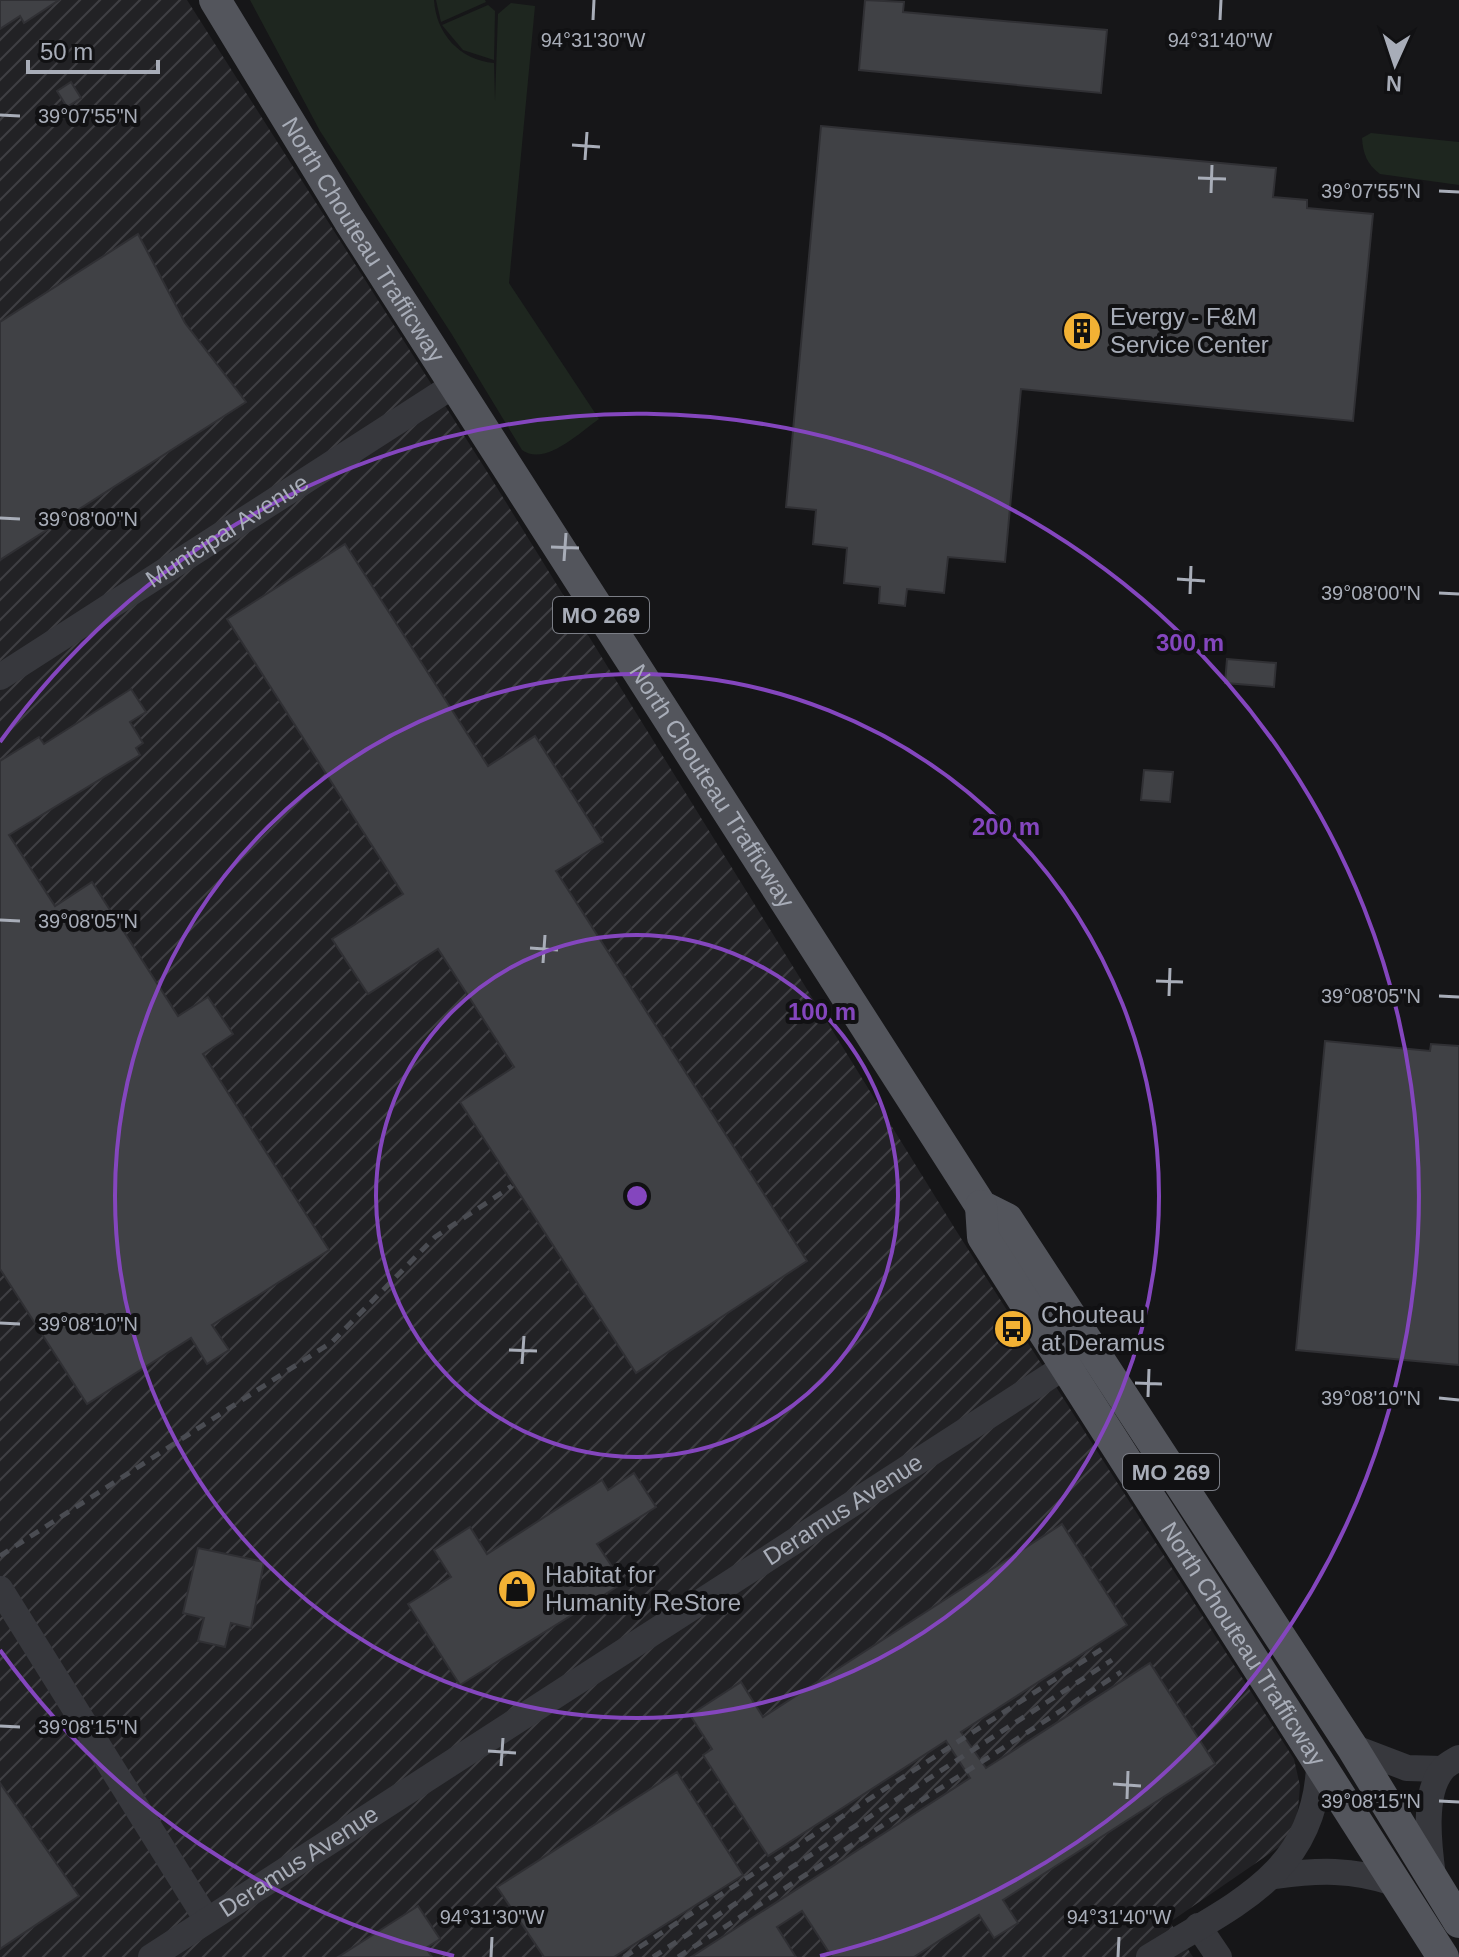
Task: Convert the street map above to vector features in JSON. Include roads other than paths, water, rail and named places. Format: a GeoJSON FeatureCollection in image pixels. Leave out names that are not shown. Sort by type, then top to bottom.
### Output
{"type":"FeatureCollection","features":[{"type":"Feature","properties":{"kind":"main road","name":"North Chouteau Trafficway"},"geometry":{"type":"LineString","coordinates":[[215,0],[454,385],[981,1206],[1007,1219],[1078,1358],[1319,1767],[1443,1957]]}},
{"type":"Feature","properties":{"kind":"main road","name":"North Chouteau Trafficway"},"geometry":{"type":"LineString","coordinates":[[1078,1358],[1352,1747],[1459,1922]]}},
{"type":"Feature","properties":{"kind":"street","name":"Municipal Avenue"},"geometry":{"type":"LineString","coordinates":[[0,677],[454,385]]}},
{"type":"Feature","properties":{"kind":"street","name":"Deramus Avenue"},"geometry":{"type":"LineString","coordinates":[[151,1957],[1078,1358]]}},
{"type":"Feature","properties":{"kind":"street"},"geometry":{"type":"LineString","coordinates":[[0,1589],[207,1920]]}},
{"type":"Feature","properties":{"kind":"street"},"geometry":{"type":"LineString","coordinates":[[1352,1747],[1407,1768],[1451,1764]]}},
{"type":"Feature","properties":{"kind":"street","name":"North Chouteau Trafficway"},"geometry":{"type":"LineString","coordinates":[[1434,1883],[1429,1821],[1451,1764]]}},
{"type":"Feature","properties":{"kind":"street"},"geometry":{"type":"LineString","coordinates":[[1276,1876],[1314,1814],[1319,1767]]}},
{"type":"Feature","properties":{"kind":"street"},"geometry":{"type":"LineString","coordinates":[[1149,1957],[1276,1876],[1321,1869],[1350,1871],[1394,1883]]}},
{"type":"Feature","properties":{"kind":"street"},"geometry":{"type":"LineString","coordinates":[[1198,1926],[1219,1957]]}},
{"type":"Feature","properties":{"kind":"railway"},"geometry":{"type":"LineString","coordinates":[[0,1556],[332,1342],[435,1237],[512,1186]]}},
{"type":"Feature","properties":{"kind":"railway"},"geometry":{"type":"LineString","coordinates":[[624,1957],[1105,1647]]}},
{"type":"Feature","properties":{"kind":"railway"},"geometry":{"type":"LineString","coordinates":[[653,1957],[1112,1660]]}},
{"type":"Feature","properties":{"kind":"railway"},"geometry":{"type":"LineString","coordinates":[[678,1957],[1121,1672]]}},
{"type":"Feature","properties":{"kind":"place","name":"Evergy - F&M Service Center"},"geometry":{"type":"Point","coordinates":[1082,331]}},
{"type":"Feature","properties":{"kind":"place","name":"Chouteau at Deramus"},"geometry":{"type":"Point","coordinates":[1013,1329]}},
{"type":"Feature","properties":{"kind":"place","name":"Habitat for Humanity ReStore"},"geometry":{"type":"Point","coordinates":[517,1589]}}]}
